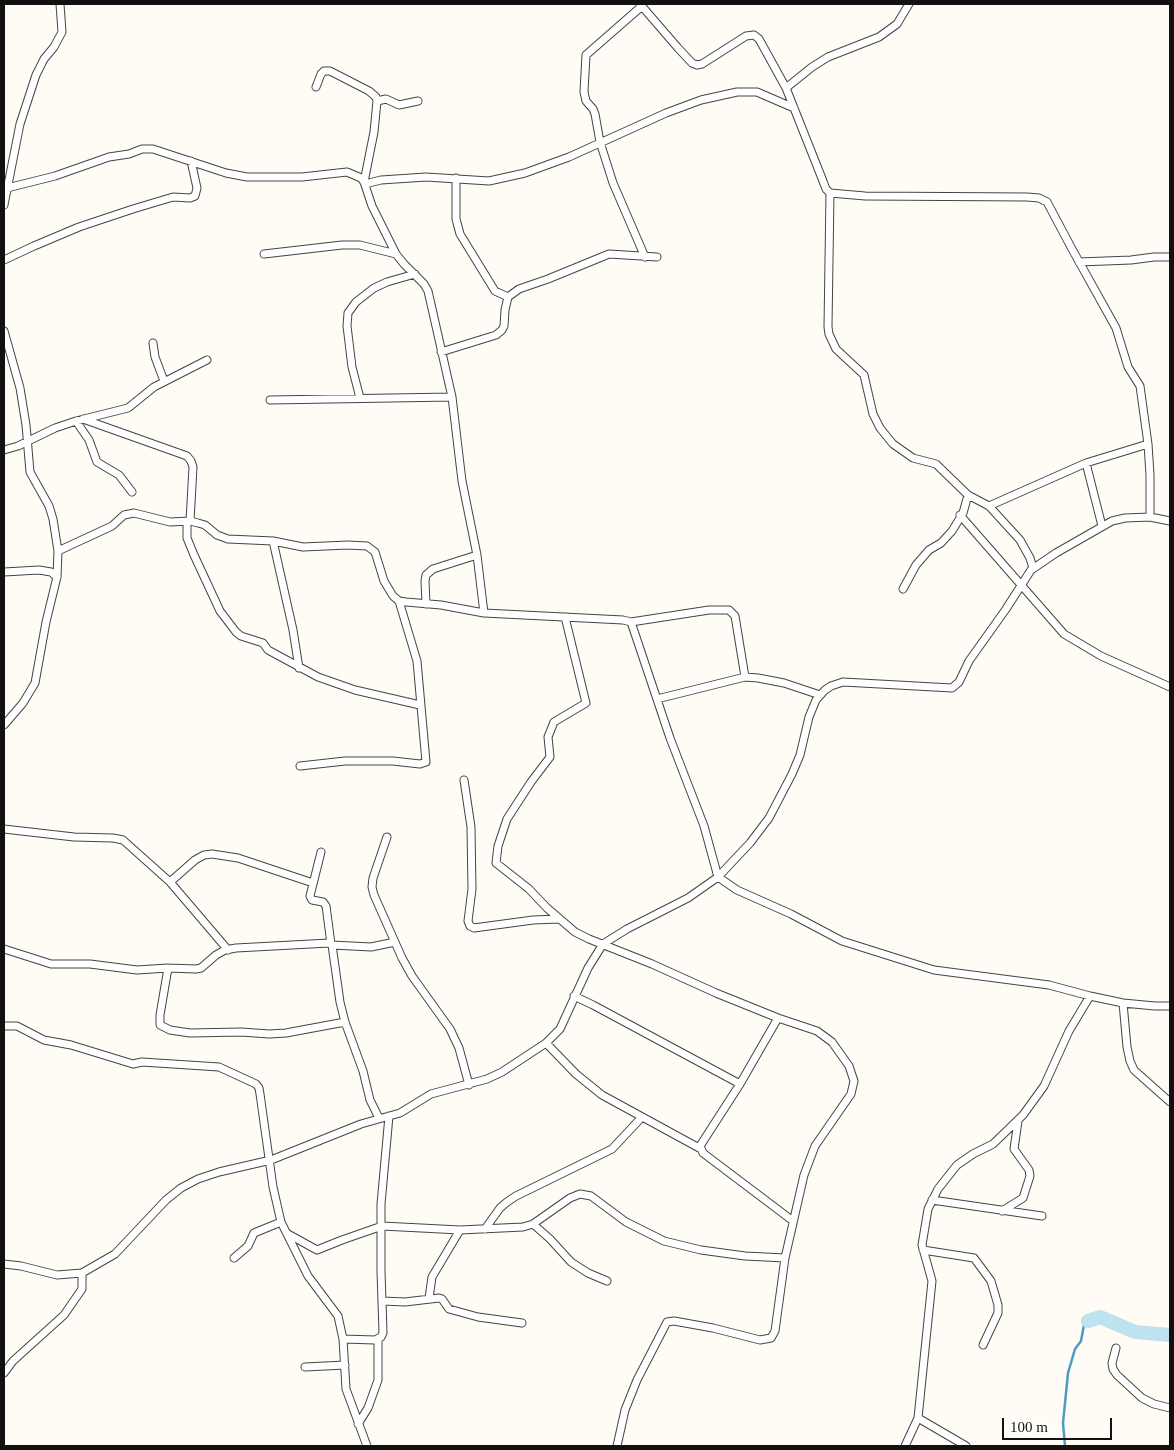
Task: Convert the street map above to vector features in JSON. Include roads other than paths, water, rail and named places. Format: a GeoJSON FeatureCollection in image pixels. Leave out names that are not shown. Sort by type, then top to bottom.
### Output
{"type":"FeatureCollection","features":[{"type":"Feature","properties":{"kind":"street"},"geometry":{"type":"LineString","coordinates":[[4,205],[20,124],[36,75],[62,32],[60,4]]}},
{"type":"Feature","properties":{"kind":"street"},"geometry":{"type":"LineString","coordinates":[[786,88],[828,57],[879,37],[897,24],[908,9],[909,4]]}},
{"type":"Feature","properties":{"kind":"street"},"geometry":{"type":"LineString","coordinates":[[645,257],[613,183],[600,142],[595,114],[584,97],[586,55],[641,5],[678,48],[692,63],[697,65],[702,64],[746,36],[754,35],[759,39],[786,88],[826,189],[830,193],[865,196],[1039,198],[1048,202],[1116,328],[1128,367],[1140,386],[1148,444],[1150,517]]}},
{"type":"Feature","properties":{"kind":"street"},"geometry":{"type":"LineString","coordinates":[[316,87],[321,74],[324,71],[330,71],[369,91],[376,97],[372,149],[364,183]]}},
{"type":"Feature","properties":{"kind":"street"},"geometry":{"type":"LineString","coordinates":[[364,183],[403,178],[489,180],[525,173],[569,157],[701,100],[737,92],[756,92],[794,108]]}},
{"type":"Feature","properties":{"kind":"street"},"geometry":{"type":"LineString","coordinates":[[377,101],[386,98],[401,105],[418,101]]}},
{"type":"Feature","properties":{"kind":"street"},"geometry":{"type":"LineString","coordinates":[[7,188],[60,175],[108,157],[129,154],[142,149],[153,149],[226,173],[247,177],[302,177],[347,172],[358,176],[364,183],[372,206],[396,254],[424,284],[428,291],[452,397],[462,481],[477,554],[484,613]]}},
{"type":"Feature","properties":{"kind":"street"},"geometry":{"type":"LineString","coordinates":[[4,260],[79,227],[173,197],[190,198],[195,196],[198,188],[190,162]]}},
{"type":"Feature","properties":{"kind":"street"},"geometry":{"type":"LineString","coordinates":[[456,178],[456,219],[460,234],[495,291],[508,297]]}},
{"type":"Feature","properties":{"kind":"street"},"geometry":{"type":"LineString","coordinates":[[830,193],[828,327],[836,349],[864,375],[873,414],[880,428],[893,444],[913,458],[933,462],[968,495],[989,506],[1020,540],[1033,568]]}},
{"type":"Feature","properties":{"kind":"street"},"geometry":{"type":"LineString","coordinates":[[264,254],[342,245],[360,245],[396,254]]}},
{"type":"Feature","properties":{"kind":"street"},"geometry":{"type":"LineString","coordinates":[[441,352],[496,335],[504,326],[508,297],[519,289],[609,254],[657,257]]}},
{"type":"Feature","properties":{"kind":"street"},"geometry":{"type":"LineString","coordinates":[[1079,262],[1170,257]]}},
{"type":"Feature","properties":{"kind":"street"},"geometry":{"type":"LineString","coordinates":[[360,398],[352,367],[347,326],[348,313],[360,298],[374,288],[415,274]]}},
{"type":"Feature","properties":{"kind":"street"},"geometry":{"type":"LineString","coordinates":[[4,331],[20,388],[26,425],[30,472],[49,506],[58,551],[57,576],[46,622],[35,683],[23,703],[4,725]]}},
{"type":"Feature","properties":{"kind":"street"},"geometry":{"type":"LineString","coordinates":[[153,343],[154,357],[164,381]]}},
{"type":"Feature","properties":{"kind":"street"},"geometry":{"type":"LineString","coordinates":[[4,450],[79,420],[128,408],[164,381],[206,360]]}},
{"type":"Feature","properties":{"kind":"street"},"geometry":{"type":"LineString","coordinates":[[270,400],[452,397]]}},
{"type":"Feature","properties":{"kind":"street"},"geometry":{"type":"LineString","coordinates":[[79,420],[97,462],[116,473],[132,492]]}},
{"type":"Feature","properties":{"kind":"street"},"geometry":{"type":"LineString","coordinates":[[79,420],[187,456],[191,461],[187,538],[220,611],[241,636],[263,643],[268,650],[318,677],[355,690],[420,705]]}},
{"type":"Feature","properties":{"kind":"street"},"geometry":{"type":"LineString","coordinates":[[989,506],[1086,463],[1148,444]]}},
{"type":"Feature","properties":{"kind":"street"},"geometry":{"type":"LineString","coordinates":[[1086,463],[1102,526]]}},
{"type":"Feature","properties":{"kind":"street"},"geometry":{"type":"LineString","coordinates":[[902,589],[916,565],[929,550],[941,543],[952,531],[960,515],[963,513],[968,495]]}},
{"type":"Feature","properties":{"kind":"street"},"geometry":{"type":"LineString","coordinates":[[58,551],[112,526],[129,514],[139,514],[170,522],[188,522],[205,525],[217,535],[228,539],[273,540],[303,547],[367,546],[375,552],[384,581],[393,596],[399,601],[484,613],[624,620],[631,622],[709,610],[729,610],[735,618],[745,678]]}},
{"type":"Feature","properties":{"kind":"street"},"geometry":{"type":"LineString","coordinates":[[960,515],[1064,634],[1101,656],[1170,686]]}},
{"type":"Feature","properties":{"kind":"street"},"geometry":{"type":"LineString","coordinates":[[4,1264],[57,1275],[82,1273],[115,1254],[160,1206],[181,1188],[198,1179],[271,1160],[379,1118],[400,1113],[431,1094],[469,1085],[502,1072],[546,1043],[560,1029],[588,968],[603,944],[627,929],[688,898],[718,877],[750,843],[770,818],[794,768],[800,755],[808,718],[820,695],[831,686],[843,682],[948,689],[956,686],[968,661],[1033,568],[1112,521],[1125,518],[1150,517],[1170,521]]}},
{"type":"Feature","properties":{"kind":"street"},"geometry":{"type":"LineString","coordinates":[[273,540],[293,630],[299,668]]}},
{"type":"Feature","properties":{"kind":"street"},"geometry":{"type":"LineString","coordinates":[[426,604],[424,582],[426,575],[433,569],[477,554]]}},
{"type":"Feature","properties":{"kind":"street"},"geometry":{"type":"LineString","coordinates":[[4,572],[39,570],[51,572],[57,576]]}},
{"type":"Feature","properties":{"kind":"street"},"geometry":{"type":"LineString","coordinates":[[300,766],[345,761],[393,761],[424,764],[426,759],[417,661],[399,601]]}},
{"type":"Feature","properties":{"kind":"street"},"geometry":{"type":"LineString","coordinates":[[564,617],[586,703],[554,722],[548,737],[550,757],[507,818],[501,832],[496,861],[498,865],[529,889],[575,932],[778,1018],[817,1031],[832,1042],[850,1066],[854,1081],[851,1094],[815,1146],[804,1175],[785,1258],[775,1331],[771,1338],[760,1340],[674,1320],[667,1322],[637,1380],[625,1410],[617,1446]]}},
{"type":"Feature","properties":{"kind":"street"},"geometry":{"type":"LineString","coordinates":[[631,622],[704,826],[718,877],[737,890],[791,914],[842,941],[934,970],[1049,985],[1123,1003],[1170,1006]]}},
{"type":"Feature","properties":{"kind":"street"},"geometry":{"type":"LineString","coordinates":[[657,699],[745,678],[758,678],[784,683],[820,695]]}},
{"type":"Feature","properties":{"kind":"street"},"geometry":{"type":"LineString","coordinates":[[464,780],[471,827],[472,889],[468,922],[470,926],[474,928],[533,920],[559,919]]}},
{"type":"Feature","properties":{"kind":"street"},"geometry":{"type":"LineString","coordinates":[[4,829],[65,836],[119,839],[132,847],[170,882],[228,950]]}},
{"type":"Feature","properties":{"kind":"street"},"geometry":{"type":"LineString","coordinates":[[387,837],[378,861],[372,887],[377,903],[412,976],[450,1029],[459,1048],[469,1085]]}},
{"type":"Feature","properties":{"kind":"street"},"geometry":{"type":"LineString","coordinates":[[321,852],[311,898],[323,902],[326,906],[344,1022],[363,1070],[370,1100],[379,1118]]}},
{"type":"Feature","properties":{"kind":"street"},"geometry":{"type":"LineString","coordinates":[[170,882],[196,860],[204,855],[212,854],[238,858],[313,883]]}},
{"type":"Feature","properties":{"kind":"street"},"geometry":{"type":"LineString","coordinates":[[4,949],[51,964],[90,964],[137,970],[201,968],[216,954],[228,950],[278,944],[327,942],[332,945],[371,947],[395,942]]}},
{"type":"Feature","properties":{"kind":"street"},"geometry":{"type":"LineString","coordinates":[[168,968],[160,1025],[170,1030],[190,1033],[241,1032],[269,1034],[286,1033],[344,1022]]}},
{"type":"Feature","properties":{"kind":"street"},"geometry":{"type":"LineString","coordinates":[[574,996],[740,1084]]}},
{"type":"Feature","properties":{"kind":"street"},"geometry":{"type":"LineString","coordinates":[[905,1446],[918,1418],[932,1281],[922,1240],[928,1209],[944,1180],[957,1165],[992,1144],[1024,1116],[1044,1086],[1069,1031],[1090,996]]}},
{"type":"Feature","properties":{"kind":"street"},"geometry":{"type":"LineString","coordinates":[[1123,1003],[1127,1047],[1134,1070],[1170,1102]]}},
{"type":"Feature","properties":{"kind":"street"},"geometry":{"type":"LineString","coordinates":[[701,1149],[702,1143],[740,1084],[778,1018]]}},
{"type":"Feature","properties":{"kind":"street"},"geometry":{"type":"LineString","coordinates":[[4,1026],[17,1026],[44,1040],[71,1045],[133,1064],[142,1062],[220,1067],[256,1084],[259,1088],[271,1160],[273,1187],[281,1222],[308,1276],[338,1316],[343,1339],[346,1389],[367,1446]]}},
{"type":"Feature","properties":{"kind":"street"},"geometry":{"type":"LineString","coordinates":[[546,1043],[576,1074],[602,1095],[701,1149],[794,1221]]}},
{"type":"Feature","properties":{"kind":"street"},"geometry":{"type":"LineString","coordinates":[[358,1424],[368,1408],[378,1380],[378,1339],[383,1332],[381,1271],[383,1175],[389,1116]]}},
{"type":"Feature","properties":{"kind":"street"},"geometry":{"type":"LineString","coordinates":[[485,1229],[500,1208],[507,1202],[612,1150],[642,1117]]}},
{"type":"Feature","properties":{"kind":"street"},"geometry":{"type":"LineString","coordinates":[[1002,1211],[1023,1198],[1030,1176],[1029,1170],[1014,1149],[1018,1121]]}},
{"type":"Feature","properties":{"kind":"street"},"geometry":{"type":"LineString","coordinates":[[288,1234],[317,1250],[382,1226],[460,1230],[513,1228],[532,1224],[570,1198],[580,1194],[591,1196],[626,1222],[664,1240],[701,1250],[745,1256],[785,1258]]}},
{"type":"Feature","properties":{"kind":"street"},"geometry":{"type":"LineString","coordinates":[[932,1200],[1042,1216]]}},
{"type":"Feature","properties":{"kind":"street"},"geometry":{"type":"LineString","coordinates":[[234,1258],[248,1246],[254,1233],[281,1222]]}},
{"type":"Feature","properties":{"kind":"street"},"geometry":{"type":"LineString","coordinates":[[532,1224],[550,1239],[571,1262],[588,1273],[607,1281]]}},
{"type":"Feature","properties":{"kind":"street"},"geometry":{"type":"LineString","coordinates":[[428,1298],[432,1277],[460,1230]]}},
{"type":"Feature","properties":{"kind":"street"},"geometry":{"type":"LineString","coordinates":[[923,1250],[974,1258],[991,1282],[998,1305],[998,1313],[983,1345]]}},
{"type":"Feature","properties":{"kind":"street"},"geometry":{"type":"LineString","coordinates":[[4,1372],[13,1361],[64,1315],[82,1289],[82,1273]]}},
{"type":"Feature","properties":{"kind":"street"},"geometry":{"type":"LineString","coordinates":[[382,1301],[405,1302],[428,1298],[442,1299],[449,1309],[478,1317],[522,1323]]}},
{"type":"Feature","properties":{"kind":"street"},"geometry":{"type":"LineString","coordinates":[[343,1339],[378,1339]]}},
{"type":"Feature","properties":{"kind":"street"},"geometry":{"type":"LineString","coordinates":[[1116,1348],[1112,1363],[1117,1375],[1142,1398],[1154,1404],[1170,1408]]}},
{"type":"Feature","properties":{"kind":"street"},"geometry":{"type":"LineString","coordinates":[[305,1367],[344,1365]]}},
{"type":"Feature","properties":{"kind":"street"},"geometry":{"type":"LineString","coordinates":[[918,1418],[966,1446]]}},
{"type":"Feature","properties":{"kind":"waterway"},"geometry":{"type":"LineString","coordinates":[[1088,1321],[1100,1317],[1135,1332],[1170,1335]]}},
{"type":"Feature","properties":{"kind":"waterway"},"geometry":{"type":"LineString","coordinates":[[1065,1446],[1063,1423],[1068,1373],[1075,1349],[1081,1341],[1084,1325],[1088,1321]]}}]}
